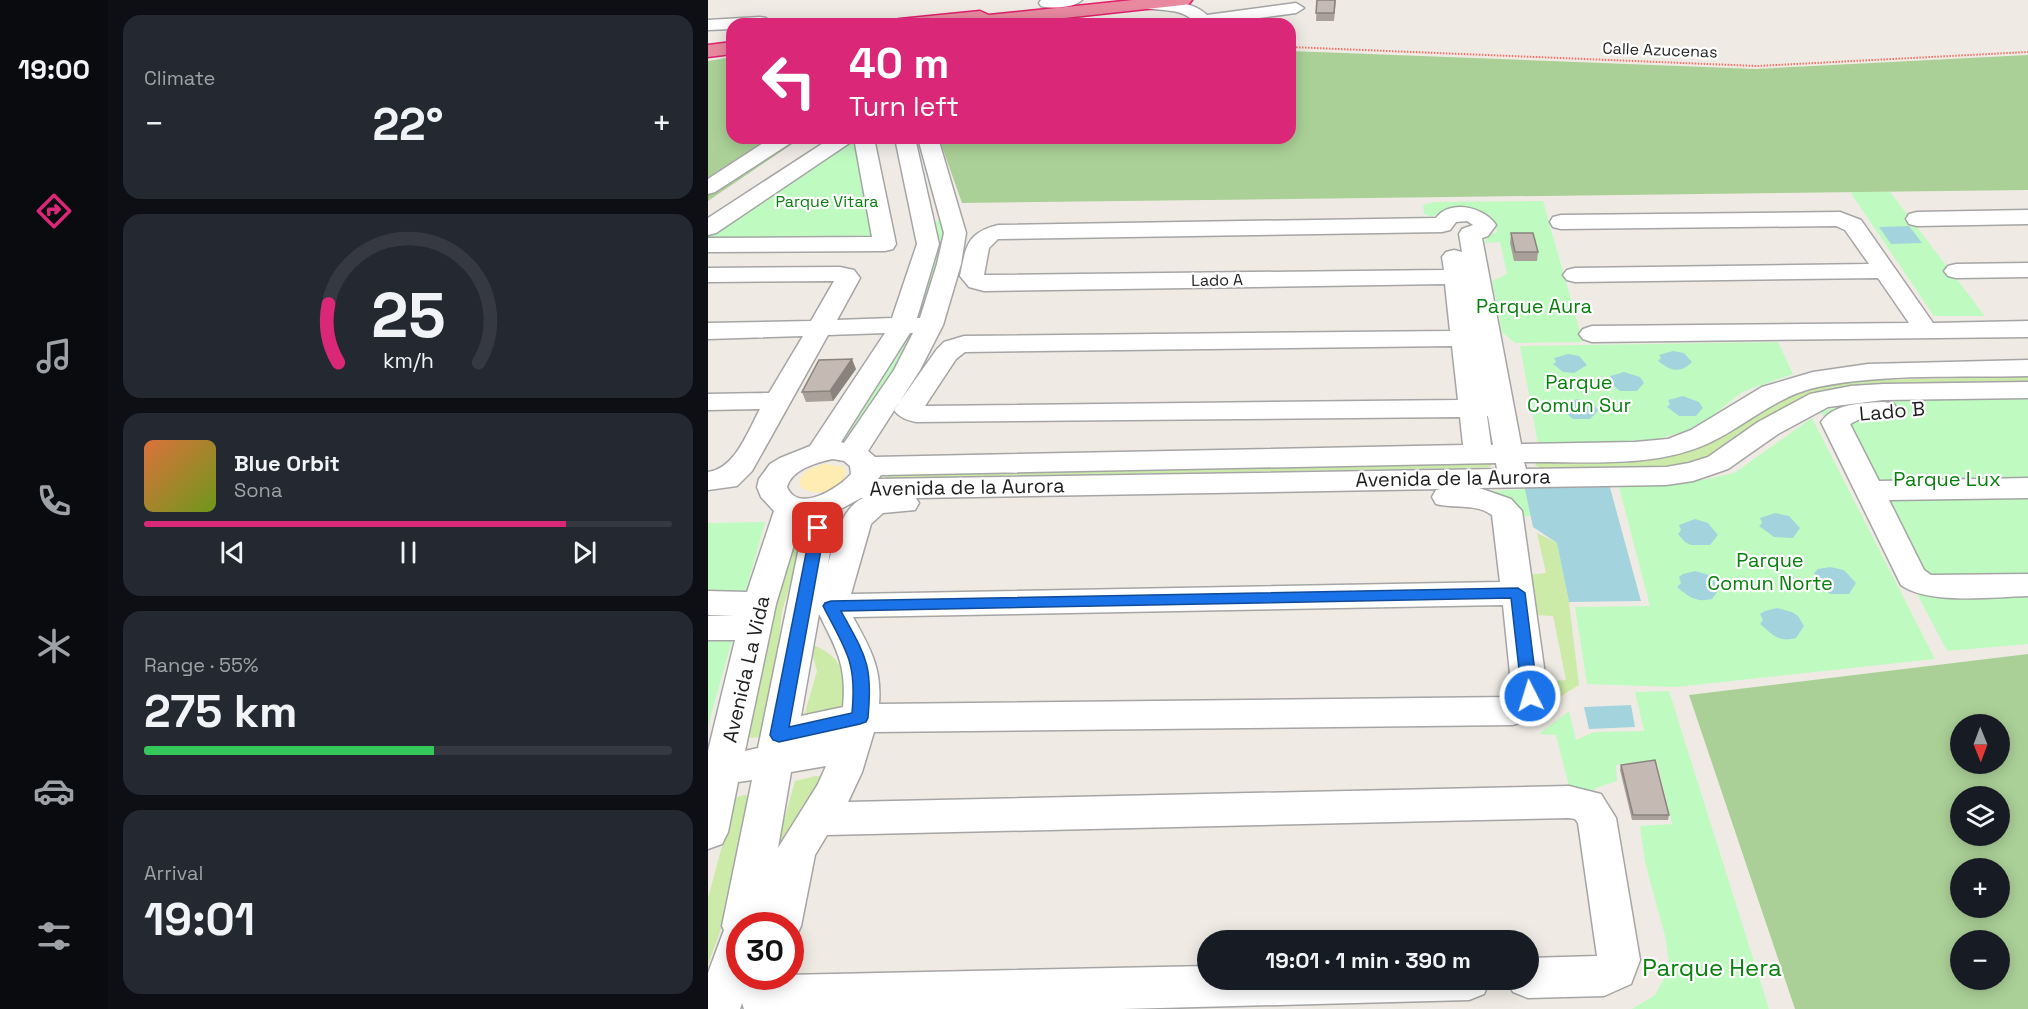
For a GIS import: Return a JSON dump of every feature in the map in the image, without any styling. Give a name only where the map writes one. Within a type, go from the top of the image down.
[{"type":"highway","points":[[944,18],[1046,4],[1122,0]]},
{"type":"highway","points":[[1014,18],[1183,0]]},
{"type":"highway","points":[[708,40],[726,39]]},
{"type":"highway","points":[[708,49],[726,48]]},
{"type":"street","points":[[1144,4],[1187,8],[1200,18]]},
{"type":"street","points":[[1228,18],[1297,4]]},
{"type":"street","points":[[708,25],[726,23]]},
{"type":"street","points":[[708,188],[776,144]]},
{"type":"street","points":[[708,228],[835,144]]},
{"type":"street","points":[[708,245],[885,244],[865,144]]},
{"type":"street","points":[[821,452],[897,335],[928,244],[906,144]]},
{"type":"street","points":[[859,469],[843,451],[821,452],[793,462],[775,479],[773,488],[776,496],[806,506],[842,499],[859,469],[930,325],[955,233],[930,144]]},
{"type":"street","points":[[1478,454],[1471,409],[1475,338],[1470,234],[1480,231],[1485,225],[1478,218],[1465,214],[1448,217],[1442,225],[1451,235],[1456,277],[1475,338],[1500,408],[1511,466]]},
{"type":"street","points":[[924,220],[950,215]]},
{"type":"street","points":[[1917,219],[2028,217]]},
{"type":"street","points":[[1561,222],[1840,219],[1853,225],[1926,330]]},
{"type":"street","name":"Lado A","points":[[1442,225],[998,232],[986,234],[981,238],[972,276],[977,282],[1456,277]]},
{"type":"street","points":[[1956,271],[2028,270]]},
{"type":"street","points":[[1575,275],[1885,271]]},
{"type":"street","points":[[708,275],[846,275],[848,278],[737,472],[728,479],[708,482]]},
{"type":"street","points":[[708,331],[814,337],[897,335],[930,325]]},
{"type":"street","points":[[1592,334],[2028,329]]},
{"type":"street","points":[[1475,338],[964,344],[953,347],[946,354],[908,410],[916,414],[1500,408]]},
{"type":"street","name":"Avenida de la Aurora","points":[[859,469],[1478,454],[1511,466],[1673,447],[1701,436],[1772,393],[1813,380],[1868,372],[2028,368]]},
{"type":"street","name":"Avenida de la Aurora","points":[[859,469],[1511,466],[1666,476],[1693,472],[1718,463],[1768,428],[1820,400],[1851,394],[2028,390]]},
{"type":"street","points":[[708,402],[777,400]]},
{"type":"street","name":"Lado B","points":[[2028,406],[1896,408],[1840,418],[1835,423],[1912,576],[1922,584],[1930,586],[2028,585]]},
{"type":"street","points":[[1869,491],[2028,488]]},
{"type":"street","points":[[723,770],[776,748],[856,732],[1513,711],[1526,702],[1531,690],[1507,512],[1484,498],[877,503],[869,506],[855,525],[831,606],[858,658],[861,670],[863,685],[856,732],[843,772],[819,819],[796,851],[783,912]]},
{"type":"street","points":[[746,912],[776,748],[806,506]]},
{"type":"street","name":"Avenida La Vida","points":[[708,832],[757,615],[806,506]]},
{"type":"street","points":[[831,606],[1518,593]]},
{"type":"street","points":[[708,603],[757,615]]},
{"type":"street","points":[[708,628],[757,615]]},
{"type":"street","points":[[819,819],[1569,801],[1587,805],[1597,818],[1620,960],[1616,970],[1604,976],[1539,978]]},
{"type":"street","points":[[718,1009],[726,984]]},
{"type":"street","points":[[763,990],[761,997],[1197,987]]},
{"type":"path","name":"Calle Azucenas","points":[[1296,48],[1757,66],[2028,52]]},
{"type":"green space","points":[[1296,51],[1756,69],[2028,55],[2028,190],[962,203],[941,144],[1296,144]]},
{"type":"green space","points":[[726,58],[726,144],[792,144],[708,201],[708,61]]},
{"type":"green space","name":"Parque Vitara","points":[[843,144],[856,144],[875,240],[708,241],[708,235]]},
{"type":"green space","points":[[1850,192],[1890,192],[1985,316],[1934,316]]},
{"type":"green space","name":"Parque Aura","points":[[1543,201],[1583,342],[1515,343],[1502,332],[1492,281],[1507,274],[1500,242],[1485,243],[1488,236],[1497,232],[1495,223],[1489,214],[1467,211],[1445,211],[1432,217],[1424,214],[1423,205],[1434,202]]},
{"type":"green space","points":[[938,220],[942,220],[947,235],[924,312],[919,315],[914,312],[936,254],[938,231],[935,224]]},
{"type":"green space","points":[[905,332],[919,333],[849,439],[840,440]]},
{"type":"green space","name":"Parque Comun Sur","points":[[1778,342],[1793,374],[1742,392],[1697,428],[1653,440],[1538,444],[1520,346]]},
{"type":"green space","points":[[2028,377],[2028,384],[1861,386],[1705,458],[1666,468],[1544,470],[1535,465],[1537,461],[1644,459],[1695,450],[1714,441],[1787,395],[1852,380]]},
{"type":"green space","name":"Parque Lux","points":[[2028,397],[2028,644],[1947,651],[1821,411],[1867,400]]},
{"type":"green space","name":"Parque Comun Norte","points":[[1812,418],[1935,659],[1676,687],[1587,684],[1575,607],[1650,606],[1619,487],[1688,483],[1734,473]]},
{"type":"green space","points":[[1493,462],[1490,467],[1461,468],[886,478],[883,474]]},
{"type":"green space","points":[[1525,489],[1531,516],[1518,517],[1502,496],[1492,491]]},
{"type":"green space","points":[[802,516],[811,517],[782,611],[777,661],[764,731],[759,737],[752,738],[748,735],[761,628]]},
{"type":"green space","points":[[765,522],[708,726],[708,523]]},
{"type":"green space","points":[[1537,533],[1557,543],[1569,602],[1579,685],[1545,706],[1550,690],[1541,682],[1566,680],[1553,616],[1534,615],[1528,575],[1546,573]]},
{"type":"green space","points":[[813,645],[833,657],[843,673],[846,716],[804,716],[817,671],[811,650]]},
{"type":"green space","points":[[2028,654],[2028,1009],[1795,1009],[1689,695]]},
{"type":"green space","name":"Parque Hera","points":[[1669,691],[1769,1009],[1632,1009],[1655,995],[1670,968],[1665,936],[1645,862],[1640,826],[1672,824],[1658,765],[1648,761],[1616,765],[1617,781],[1596,788],[1586,799],[1570,790],[1556,735],[1539,734],[1569,711],[1576,740],[1594,732],[1644,731],[1635,692]]},
{"type":"green space","points":[[816,776],[829,778],[780,847],[778,842],[795,781]]},
{"type":"green space","points":[[743,795],[752,796],[725,917],[708,965],[708,898],[735,798]]},
{"type":"sand","points":[[825,464],[844,467],[846,471],[840,484],[828,491],[820,492],[806,490],[800,486],[801,477],[804,474]]},
{"type":"water","points":[[1909,226],[1922,243],[1891,244],[1879,227]]},
{"type":"water","points":[[1673,351],[1684,353],[1692,362],[1688,366],[1675,370],[1658,361],[1661,358],[1659,355]]},
{"type":"water","points":[[1568,354],[1579,356],[1587,365],[1574,373],[1563,372],[1553,364],[1556,362],[1554,358]]},
{"type":"water","points":[[1624,372],[1640,377],[1644,383],[1637,391],[1620,391],[1609,382],[1612,380],[1610,376]]},
{"type":"water","points":[[1683,396],[1699,402],[1703,408],[1696,416],[1679,416],[1667,407],[1670,404],[1668,400]]},
{"type":"water","points":[[1578,399],[1594,404],[1598,411],[1590,419],[1573,419],[1562,410],[1565,407],[1564,403]]},
{"type":"water","points":[[1609,484],[1641,601],[1569,602],[1557,543],[1533,527],[1524,485]]},
{"type":"water","points":[[1775,513],[1789,516],[1800,528],[1793,538],[1774,537],[1759,526],[1762,523],[1760,518]]},
{"type":"water","points":[[1695,519],[1708,523],[1718,535],[1710,545],[1691,545],[1678,534],[1681,530],[1679,525]]},
{"type":"water","points":[[1830,567],[1844,570],[1856,583],[1849,594],[1830,594],[1814,582],[1817,578],[1814,573],[1818,569]]},
{"type":"water","points":[[1695,571],[1709,575],[1720,588],[1712,599],[1696,599],[1677,587],[1681,583],[1679,577]]},
{"type":"water","points":[[1777,608],[1798,616],[1804,626],[1796,638],[1780,638],[1760,624],[1763,620],[1760,614]]},
{"type":"water","points":[[1631,705],[1635,727],[1589,729],[1584,707]]},
{"type":"building","points":[[1317,0],[1335,0],[1334,13],[1316,13]]},
{"type":"building","points":[[1511,233],[1533,233],[1538,252],[1515,252]]},
{"type":"building","points":[[852,359],[830,391],[802,392],[819,360]]},
{"type":"building","points":[[1655,760],[1669,815],[1633,815],[1621,765]]},
{"type":"route","points":[[818,528],[779,735],[860,718],[863,685],[858,658],[831,606],[1518,593],[1530,696]]}]
